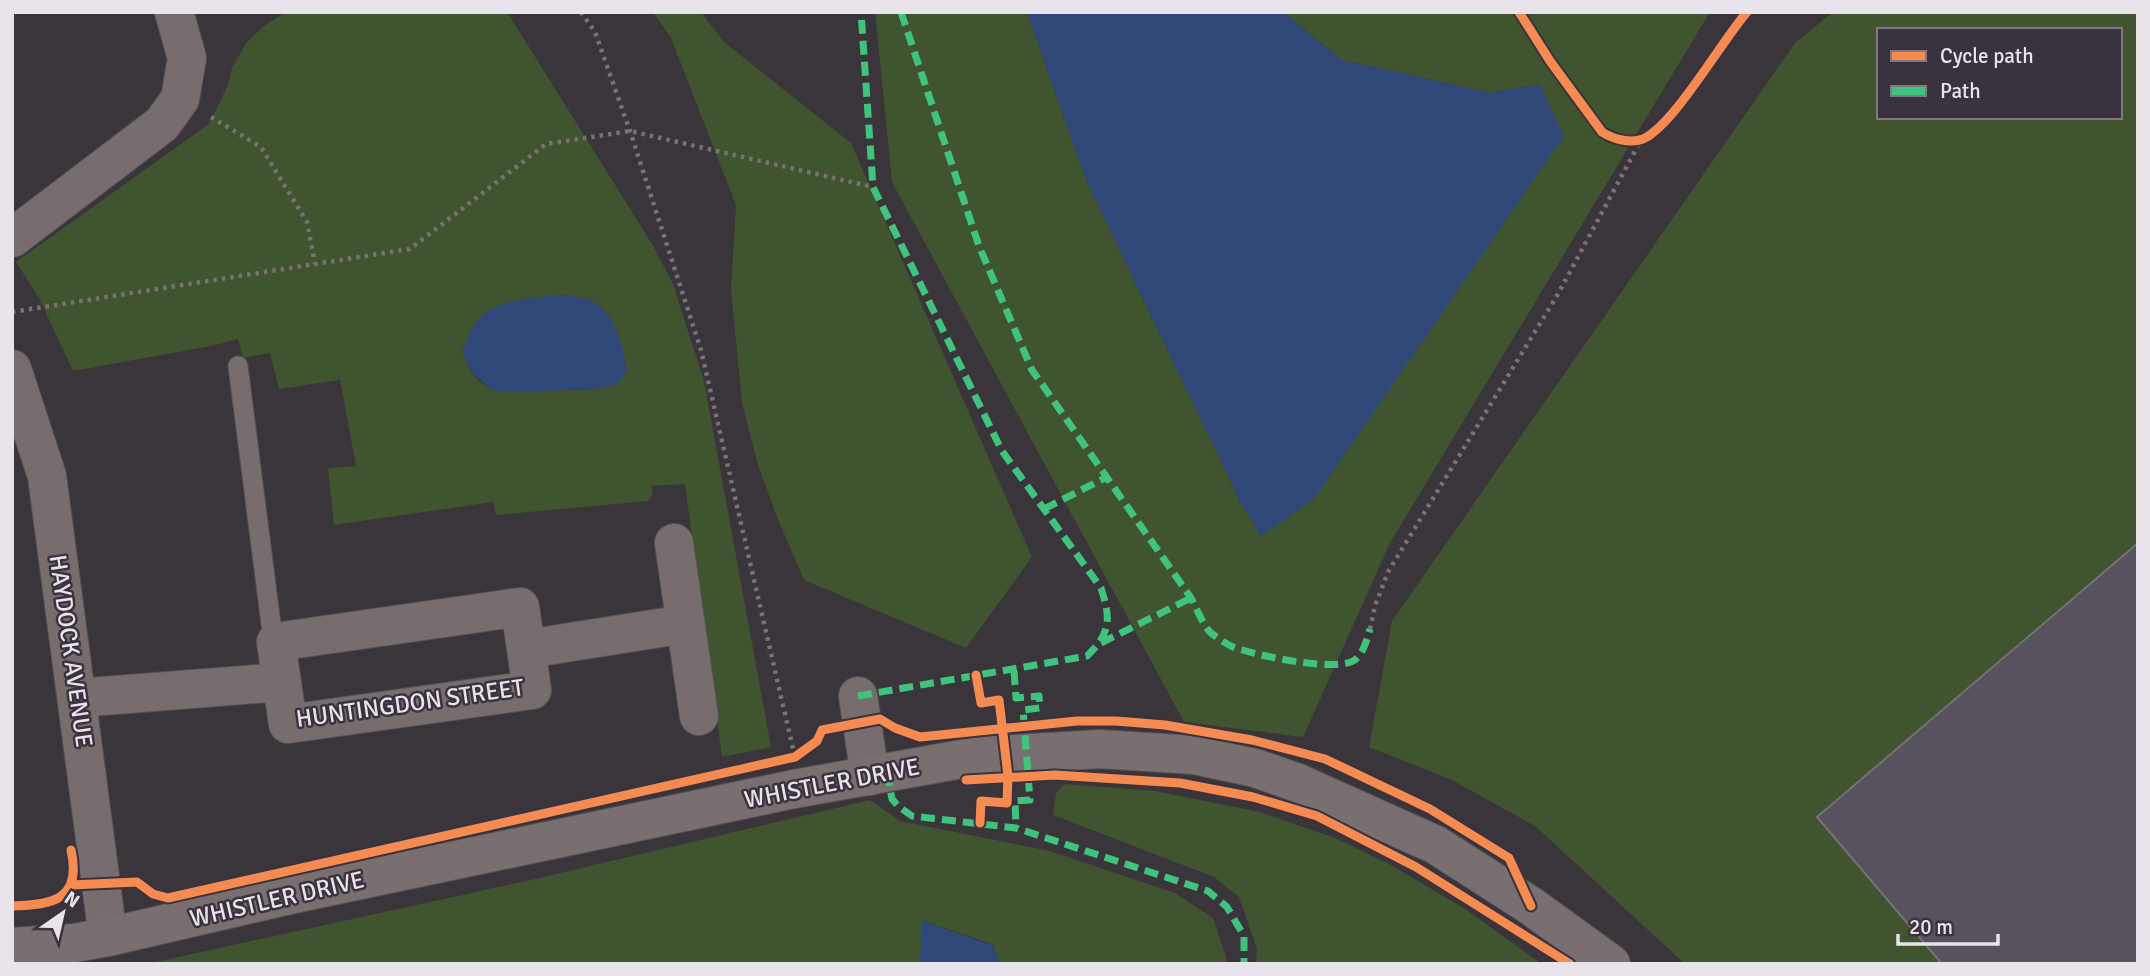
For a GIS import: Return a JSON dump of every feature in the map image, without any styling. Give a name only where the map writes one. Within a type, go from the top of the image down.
[{"type":"main road","name":"WHISTLER DRIVE","points":[[12,947],[74,943],[108,937],[294,894],[794,789],[1005,753],[1100,749],[1194,755],[1255,768],[1298,783],[1436,845],[1531,906],[1611,964]]},
{"type":"street","points":[[12,239],[162,124],[180,99],[187,58],[174,12]]},
{"type":"street","name":"HAYDOCK AVENUE","points":[[12,369],[47,476],[108,937]]},
{"type":"street","points":[[674,543],[699,716]]},
{"type":"street","name":"HUNTINGDON STREET","points":[[520,607],[527,649],[532,690],[288,724],[276,642],[520,607]]},
{"type":"street","name":"HUNTINGDON STREET","points":[[527,649],[685,624]]},
{"type":"street","name":"HUNTINGDON STREET","points":[[77,698],[282,682]]},
{"type":"street","points":[[858,696],[870,776]]},
{"type":"lane","points":[[238,366],[271,624],[276,642]]},
{"type":"path","points":[[581,12],[595,32],[631,131],[701,350],[795,757]]},
{"type":"path","points":[[180,99],[261,147],[307,222],[315,264]]},
{"type":"path","points":[[12,312],[410,249],[546,144],[631,131],[873,187]]},
{"type":"path","points":[[1370,629],[1375,606],[1388,572],[1558,294],[1641,140]]},
{"type":"path","points":[[782,760],[807,750]]},
{"type":"green space","points":[[286,12],[507,12],[652,244],[673,284],[704,381],[771,747],[722,757],[685,484],[651,486],[653,494],[648,501],[496,515],[493,502],[334,525],[328,468],[356,466],[340,380],[279,389],[270,353],[243,358],[238,339],[73,371],[39,298],[16,262],[209,124],[228,85],[232,68],[246,43],[264,26]],"holes":[[[565,295],[591,302],[601,310],[617,332],[594,389],[504,389],[483,384],[473,374],[466,362],[504,305]]]},
{"type":"green space","points":[[653,12],[701,12],[724,42],[851,143],[1032,557],[966,648],[804,580],[758,465],[742,403],[731,289],[736,205],[671,38]]},
{"type":"green space","points":[[875,12],[1027,12],[1086,180],[1241,503],[1261,536],[1540,84],[1491,93],[1342,60],[1283,12],[1710,12],[1390,543],[1303,737],[1184,722],[892,182]]},
{"type":"green space","points":[[1833,12],[2138,12],[2138,964],[1685,964],[1535,826],[1452,780],[1369,747],[1392,621],[1795,43]]},
{"type":"green space","points":[[1064,784],[1155,791],[1260,812],[1335,838],[1391,865],[1465,909],[1542,964],[1256,964],[1257,949],[1239,897],[1214,877],[1053,815],[1056,793]]},
{"type":"green space","points":[[870,800],[900,821],[1050,851],[1175,893],[1213,918],[1226,964],[1001,964],[992,944],[923,921],[920,964],[146,964],[535,879]]},
{"type":"water","points":[[1027,12],[1283,12],[1342,60],[1491,93],[1540,84],[1564,136],[1314,499],[1261,536],[1241,503],[1086,180]]},
{"type":"water","points":[[565,295],[592,301],[613,322],[627,370],[617,385],[594,389],[498,392],[475,375],[462,350],[474,325],[485,313],[513,301]]},
{"type":"water","points":[[922,921],[992,945],[1001,964],[920,964]]},
{"type":"building","points":[[2138,543],[2138,964],[1942,964],[1817,817]]},
{"type":"marked path","points":[[858,696],[1087,656],[1101,640],[1107,625],[1101,588],[1002,451],[873,187],[861,12]]},
{"type":"marked path","points":[[901,12],[979,246],[1032,370],[1191,598],[1210,632],[1233,647],[1244,650],[1296,662],[1333,665],[1356,659],[1363,649],[1370,629]]},
{"type":"marked path","points":[[1044,509],[1107,477]]},
{"type":"marked path","points":[[1101,643],[1191,598]]},
{"type":"marked path","points":[[1014,671],[1016,698],[1039,696],[1040,708],[1023,710],[1030,800],[1015,801],[1016,828]]},
{"type":"marked path","points":[[887,772],[892,799],[912,816],[1016,828],[1208,891],[1227,907],[1244,936],[1244,964]]},
{"type":"cycle path","points":[[1519,12],[1550,61],[1602,132],[1627,141],[1643,139],[1669,117],[1747,12]]},
{"type":"cycle path","points":[[976,675],[981,703],[999,700],[1008,776],[1007,803],[981,801],[980,823]]},
{"type":"cycle path","points":[[71,885],[137,882],[153,894],[168,898],[795,757],[817,741],[822,730],[880,719],[920,737],[1077,721],[1116,721],[1165,725],[1252,740],[1325,759],[1430,809],[1509,858],[1531,906]]},
{"type":"cycle path","points":[[966,780],[1055,775],[1180,783],[1253,797],[1317,816],[1416,867],[1570,964]]},
{"type":"cycle path","points":[[12,906],[40,904],[61,896],[72,879],[71,850]]}]
